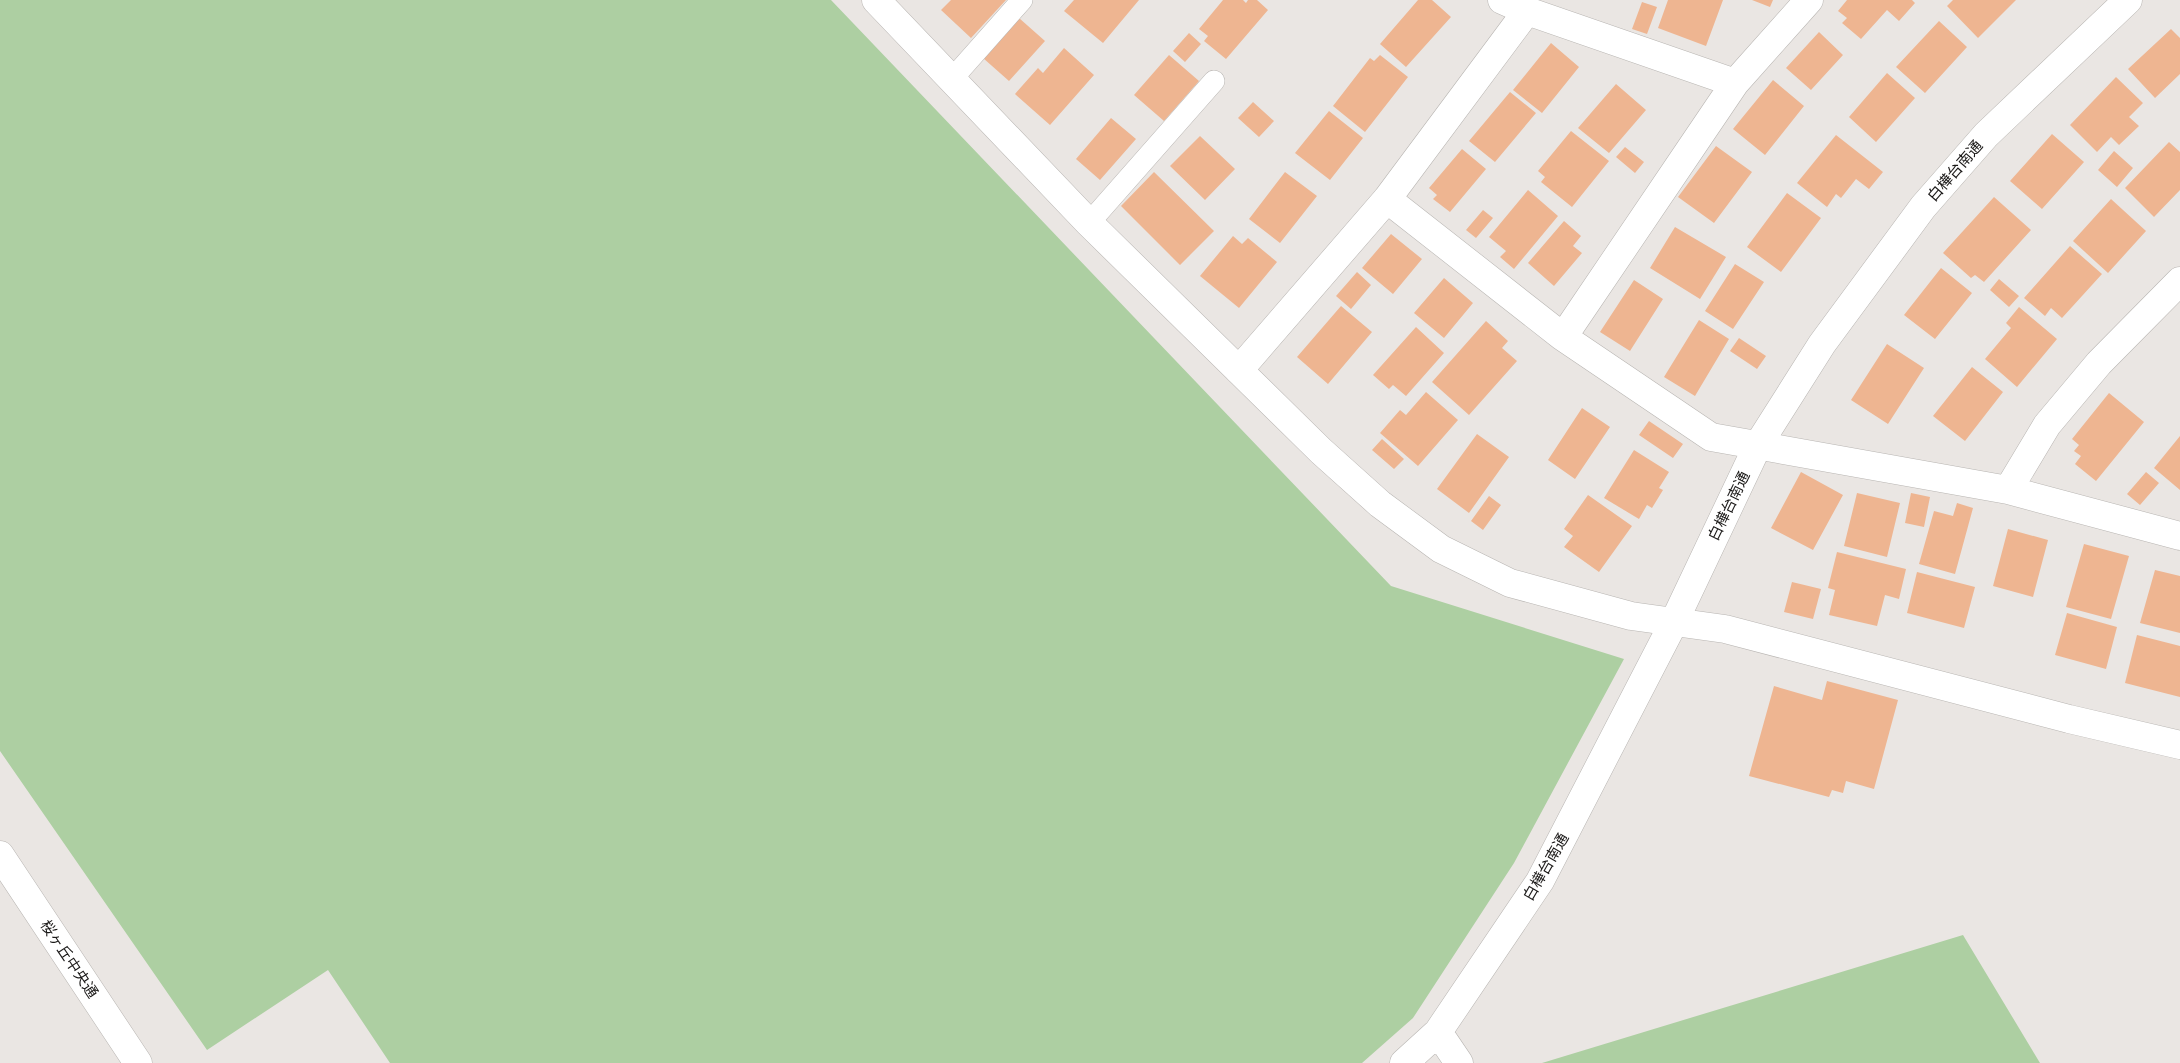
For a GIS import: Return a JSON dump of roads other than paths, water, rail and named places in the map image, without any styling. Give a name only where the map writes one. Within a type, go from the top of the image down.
[{"type":"street","points":[[876,0],[1089,223],[1328,458],[1380,504],[1441,549],[1510,583],[1631,616],[1725,628],[2069,719],[2180,745]]},
{"type":"street","points":[[1502,0],[1527,11],[1734,83]]},
{"type":"street","points":[[1563,337],[1734,83],[1810,0]]},
{"type":"street","name":"白樺台南通","points":[[1404,1063],[1438,1032],[1540,881],[1674,622],[1758,445],[1822,344],[1923,207],[1986,135],[2128,0]]},
{"type":"street","points":[[1239,370],[1387,199],[1527,11]]},
{"type":"street","points":[[1387,199],[1563,337],[1711,437],[2008,490],[2180,536]]},
{"type":"street","points":[[2008,490],[2048,425],[2059,411],[2099,363],[2180,281]]},
{"type":"street","name":"桜ヶ丘中央通","points":[[0,854],[138,1063]]},
{"type":"street","points":[[1438,1032],[1458,1063]]},
{"type":"lane","points":[[952,79],[1022,0]]},
{"type":"lane","points":[[1089,223],[1214,81]]}]
